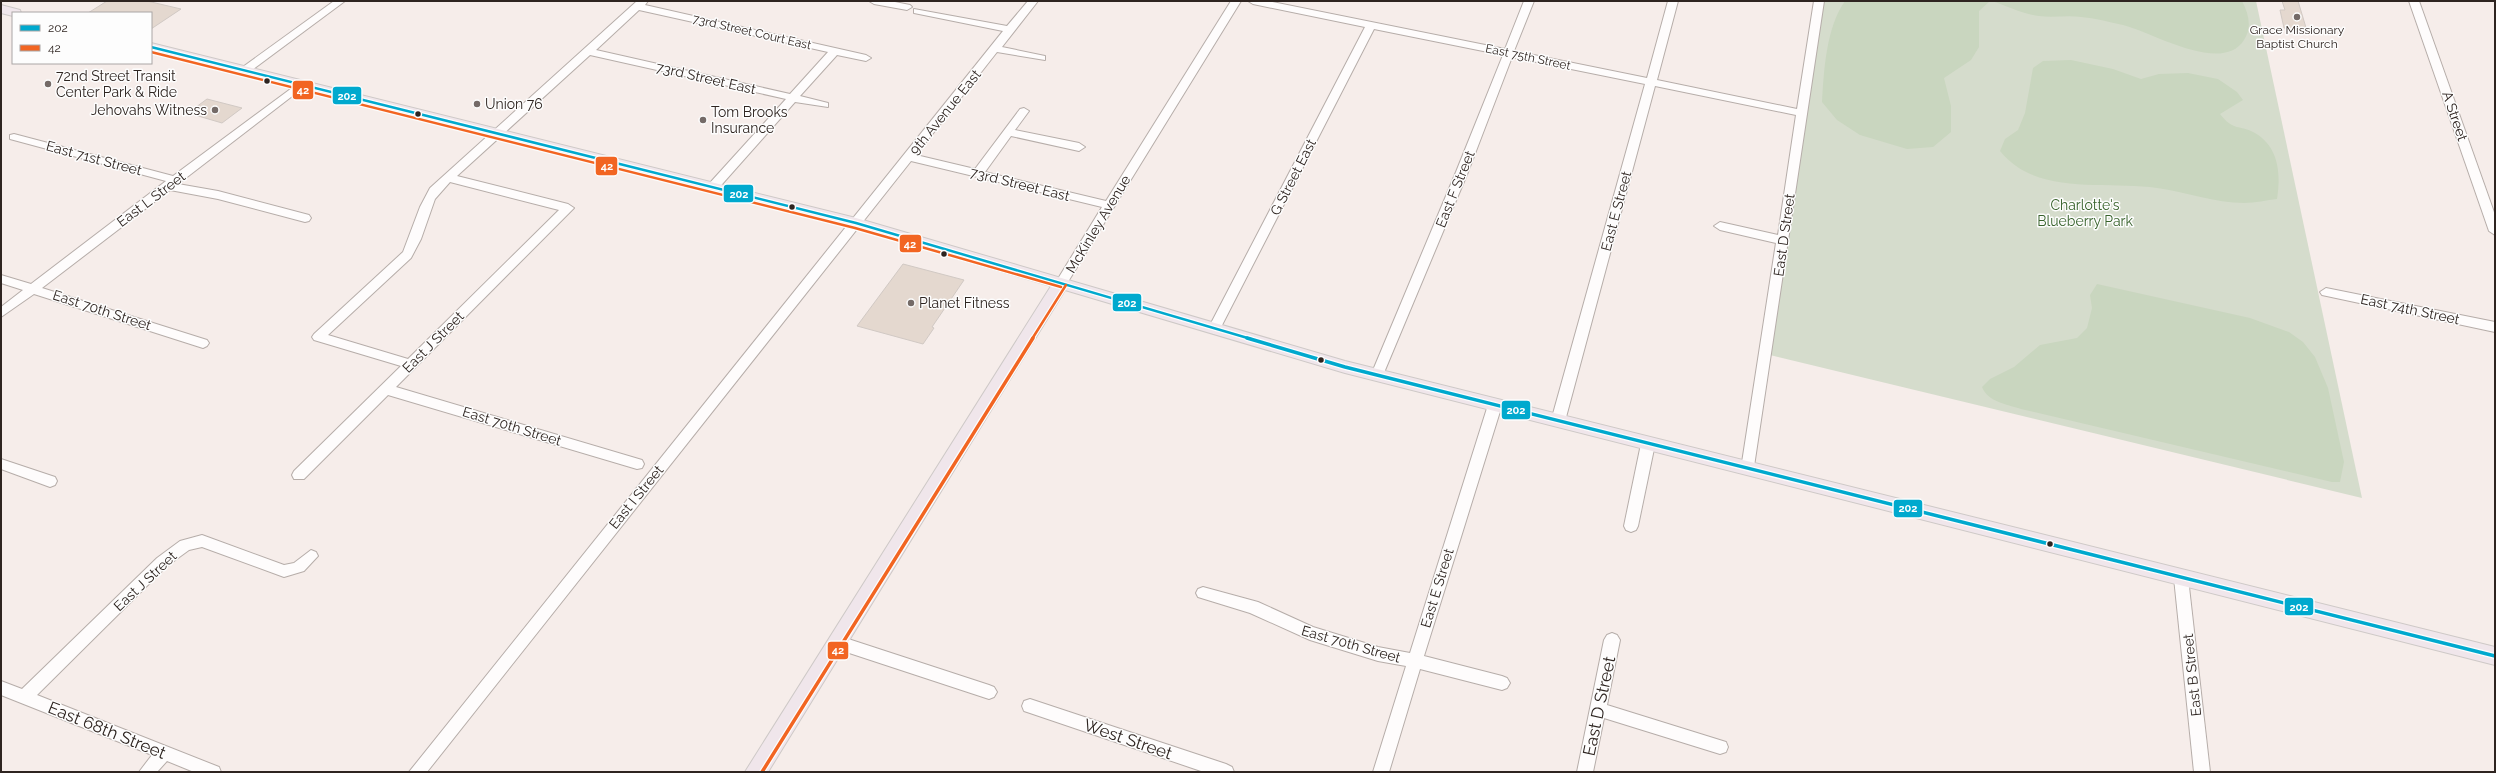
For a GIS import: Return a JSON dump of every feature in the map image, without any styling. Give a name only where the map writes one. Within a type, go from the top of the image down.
[{"type":"main road","points":[[1,9],[12,12]]},
{"type":"main road","points":[[152,47],[856,223],[1062,282],[1214,329],[1377,375],[2495,656]]},
{"type":"main road","name":"McKinley Avenue","points":[[756,772],[1062,282]]},
{"type":"street","points":[[244,71],[340,1]]},
{"type":"street","points":[[874,1],[907,8]]},
{"type":"street","name":"9th Avenue East","points":[[856,223],[1033,1]]},
{"type":"street","name":"McKinley Avenue","points":[[1062,282],[1108,205],[1236,1]]},
{"type":"street","name":"East 75th Street","points":[[1253,1],[1802,113]]},
{"type":"street","name":"East F Street","points":[[1377,375],[1462,172],[1529,1]]},
{"type":"street","name":"East E Street","points":[[1558,421],[1673,1]]},
{"type":"street","name":"East D Street","points":[[1748,469],[1819,1]]},
{"type":"street","name":"A Street","points":[[2414,1],[2495,232]]},
{"type":"street","points":[[410,364],[318,337],[407,255],[416,240],[428,200],[448,178],[640,4]]},
{"type":"street","name":"73rd Street Court East","points":[[640,4],[866,58]]},
{"type":"street","points":[[918,11],[1011,30]]},
{"type":"street","name":"G Street East","points":[[1214,329],[1371,25]]},
{"type":"street","points":[[996,49],[1041,58]]},
{"type":"street","name":"73rd Street East","points":[[588,51],[824,105]]},
{"type":"street","points":[[712,188],[835,51]]},
{"type":"street","name":"East L Street","points":[[1,313],[300,85]]},
{"type":"street","points":[[978,173],[1024,111]]},
{"type":"street","points":[[1008,132],[1080,147]]},
{"type":"street","name":"East 71st Street","points":[[14,137],[172,183],[305,218]]},
{"type":"street","name":"73rd Street East","points":[[909,158],[978,173],[1108,205]]},
{"type":"street","name":"East J Street","points":[[299,475],[568,208],[448,178]]},
{"type":"street","name":"East I Street","points":[[417,772],[856,223]]},
{"type":"street","points":[[1720,226],[1783,240]]},
{"type":"street","name":"East 70th Street","points":[[1,279],[203,342]]},
{"type":"street","name":"East 74th Street","points":[[2326,292],[2495,327]]},
{"type":"street","name":"East 70th Street","points":[[386,388],[637,464]]},
{"type":"street","name":"East E Street","points":[[1381,772],[1495,405]]},
{"type":"street","points":[[1632,526],[1648,444]]},
{"type":"street","points":[[1,464],[50,481]]},
{"type":"street","name":"East J Street","points":[[25,697],[162,562],[185,545],[202,541],[284,571],[291,571],[301,566],[311,556]]},
{"type":"street","name":"East B Street","points":[[2181,578],[2202,772]]},
{"type":"street","name":"East 70th Street","points":[[1203,593],[1253,608],[1310,633],[1414,662],[1432,664],[1502,683]]},
{"type":"street","name":"East D Street","points":[[1585,772],[1612,640]]},
{"type":"street","points":[[836,642],[989,692]]},
{"type":"street","name":"East 68th Street","points":[[1,688],[213,772]]},
{"type":"street","name":"West Street","points":[[1030,706],[1226,772]]},
{"type":"street","points":[[1597,709],[1720,747]]},
{"type":"street","points":[[146,772],[165,752]]},
{"type":"green space","name":"Charlotte's Blueberry Park","points":[[1819,1],[2256,1],[2362,498],[1766,354]]},
{"type":"green space","points":[[1845,1],[1990,1],[1979,11],[1979,47],[1971,60],[1944,78],[1951,106],[1951,132],[1933,147],[1907,149],[1860,135],[1837,120],[1822,102],[1825,63],[1830,36]]},
{"type":"green space","points":[[1992,1],[2242,1],[2248,16],[2249,26],[2244,40],[2234,50],[2220,53],[2204,52],[2168,42],[2123,25],[2097,19],[2070,16],[2044,17],[2033,15]]},
{"type":"green space","points":[[2071,60],[2113,69],[2141,79],[2159,74],[2188,73],[2218,79],[2237,92],[2243,100],[2220,114],[2233,126],[2255,133],[2263,139],[2274,153],[2279,180],[2277,199],[2248,203],[2233,203],[2157,188],[2073,184],[2052,181],[2033,175],[2015,165],[2000,151],[2005,139],[2018,130],[2025,113],[2033,68],[2043,61]]},
{"type":"green space","points":[[2097,284],[2250,318],[2289,332],[2303,342],[2315,357],[2328,388],[2344,462],[2340,482],[2332,482],[2021,409],[1998,402],[1985,392],[1982,387],[1990,379],[2014,367],[2040,345],[2077,338],[2087,328],[2092,308],[2090,295]]},
{"type":"building","points":[[107,1],[147,1],[181,9],[152,28],[152,12],[90,12]]},
{"type":"building","name":"Grace Missionary Baptist Church","points":[[2282,1],[2298,1],[2307,31],[2284,28],[2280,10],[2285,10]]},
{"type":"building","name":"Jehovahs Witness","points":[[207,99],[242,108],[222,123],[188,113]]},
{"type":"building","name":"Planet Fitness","points":[[903,264],[964,280],[932,327],[934,328],[923,344],[857,326]]},
{"type":"transit line","name":"202","points":[[152,47],[856,223],[1345,367],[2495,656]]},
{"type":"transit line","name":"42","points":[[152,52],[855,228],[1061,287]]},
{"type":"transit line","name":"42","points":[[762,772],[1066,285]]},
{"type":"place","name":"Grace Missionary Baptist Church","points":[[2297,17]]},
{"type":"place","name":"72nd Street Transit Center Park & Ride","points":[[48,84]]},
{"type":"place","name":"Union 76","points":[[477,104]]},
{"type":"place","name":"Jehovahs Witness","points":[[215,110]]},
{"type":"place","name":"Tom Brooks Insurance","points":[[703,120]]},
{"type":"place","name":"Planet Fitness","points":[[911,303]]}]
